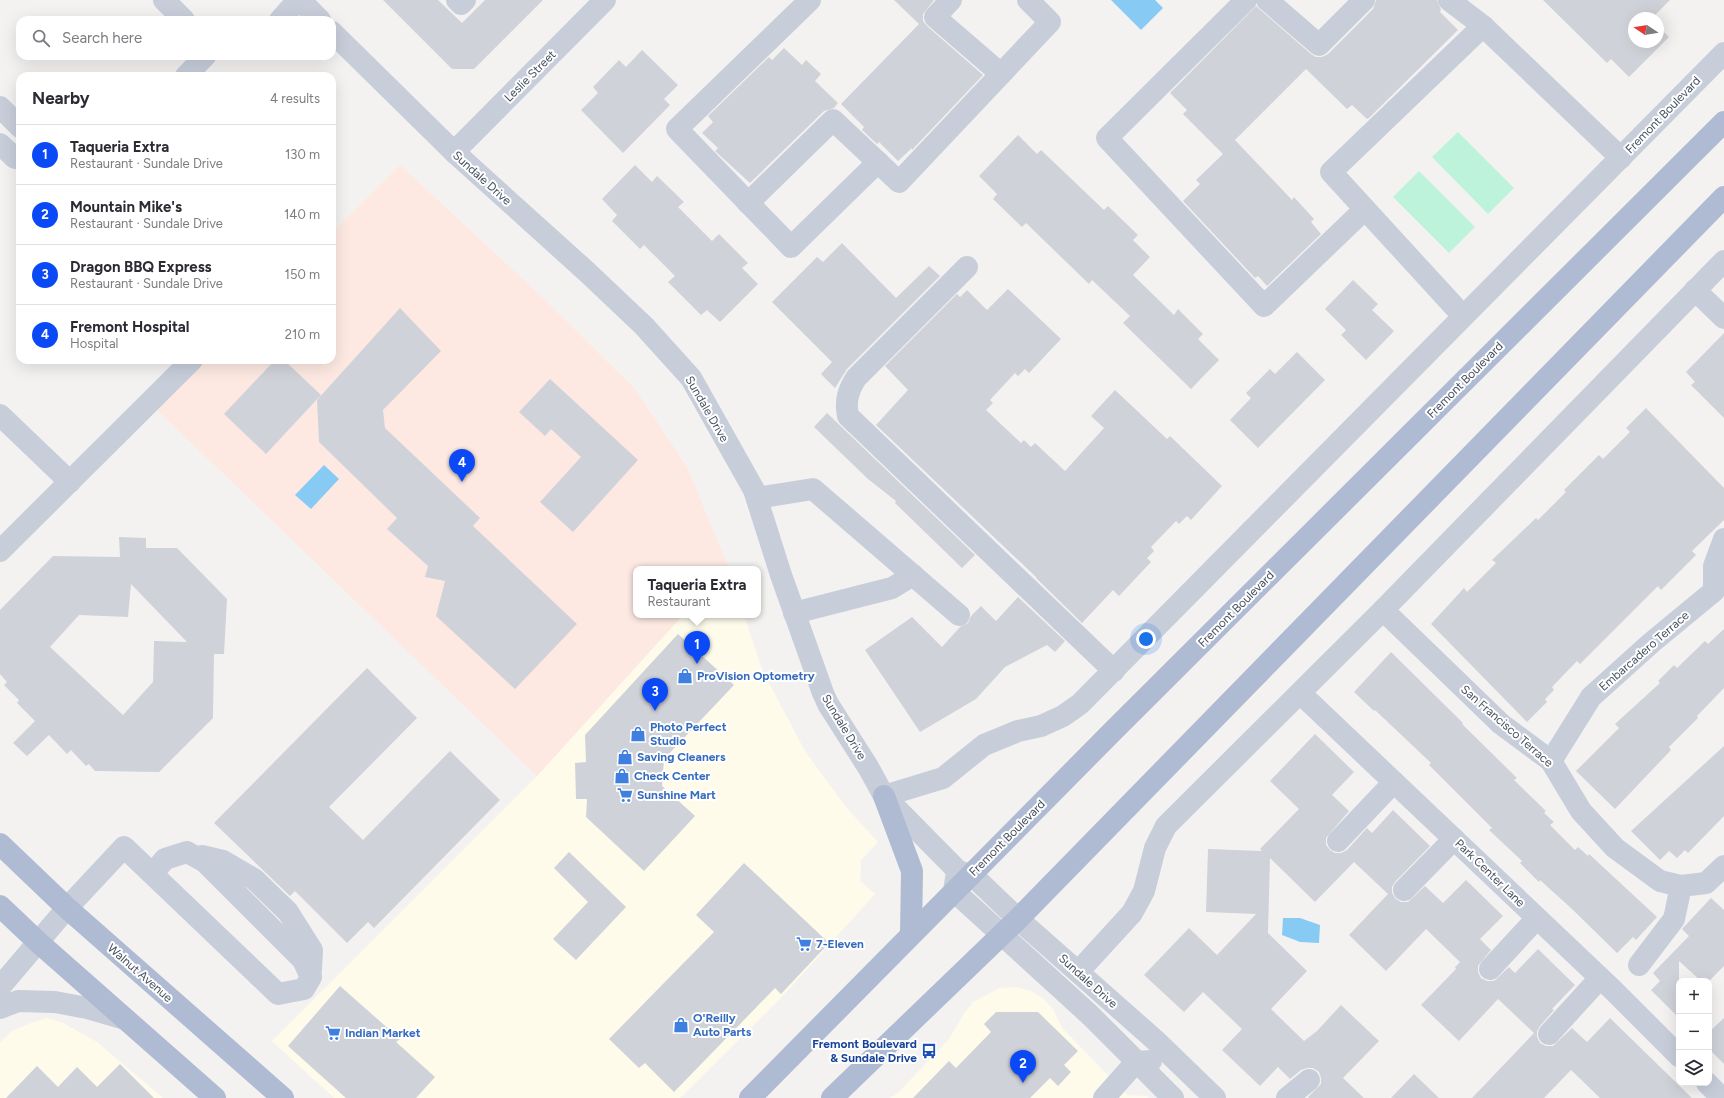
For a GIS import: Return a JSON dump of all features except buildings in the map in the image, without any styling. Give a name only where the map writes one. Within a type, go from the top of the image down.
[{"type":"main road","name":"Fremont Boulevard","points":[[750,1098],[911,934],[961,879],[1106,739],[1724,122]]},
{"type":"main road","points":[[832,1098],[1018,919],[1724,196]]},
{"type":"main road","points":[[884,796],[912,871],[911,934]]},
{"type":"main road","name":"Walnut Avenue","points":[[0,844],[67,908],[283,1098]]},
{"type":"main road","points":[[0,906],[38,942],[215,1098]]},
{"type":"street","points":[[164,0],[180,16]]},
{"type":"street","points":[[284,16],[299,0],[316,16]]},
{"type":"street","points":[[457,0],[461,4],[465,0]]},
{"type":"street","name":"Leslie Street","points":[[454,152],[605,0]]},
{"type":"street","points":[[810,0],[677,129],[791,247],[878,162]]},
{"type":"street","points":[[951,0],[936,17],[1001,74]]},
{"type":"street","points":[[748,203],[833,120],[899,182],[1050,22],[1028,0]]},
{"type":"street","points":[[1246,0],[1107,138],[1264,306],[1365,209]]},
{"type":"street","points":[[1267,0],[1319,45],[1364,0]]},
{"type":"street","points":[[1449,0],[1483,26],[1621,158]]},
{"type":"street","points":[[1463,316],[1331,172],[1483,26]]},
{"type":"street","name":"Sundale Drive","points":[[336,36],[454,152],[587,272],[644,326],[691,378],[754,490],[794,613],[823,693],[884,796],[961,879],[1000,935],[1091,1016],[1173,1098]]},
{"type":"street","name":"Fremont Boulevard","points":[[884,796],[943,778],[984,745],[1018,731],[1041,726],[1063,716],[1080,704],[1724,53]]},
{"type":"street","points":[[190,72],[201,60]]},
{"type":"street","points":[[0,107],[16,123]]},
{"type":"street","points":[[0,144],[16,158]]},
{"type":"street","points":[[1078,972],[1132,913],[1144,891],[1155,848],[1166,826],[1383,610],[1724,261]]},
{"type":"street","points":[[967,267],[856,378],[849,390],[846,405],[848,416],[1114,670]]},
{"type":"street","points":[[1695,290],[1724,318]]},
{"type":"street","points":[[0,551],[188,364]]},
{"type":"street","points":[[0,415],[70,482]]},
{"type":"street","points":[[756,498],[813,489],[959,615]]},
{"type":"street","name":"Embarcadero Terrace","points":[[1551,761],[1591,697],[1651,643],[1719,594],[1714,566],[1724,539]]},
{"type":"street","points":[[794,613],[892,588],[913,575]]},
{"type":"street","name":"San Francisco Terrace","points":[[1383,610],[1501,724],[1551,761],[1581,811],[1615,848],[1660,881],[1681,886]]},
{"type":"street","name":"Park Center Lane","points":[[1300,693],[1600,978],[1676,1053]]},
{"type":"street","points":[[1338,841],[1394,782]]},
{"type":"street","points":[[1404,890],[1454,839]]},
{"type":"street","points":[[0,987],[67,908],[124,847],[278,994],[304,989],[311,977],[303,960],[205,862],[187,852],[165,859],[153,874]]},
{"type":"street","points":[[1639,965],[1674,919],[1681,886],[1706,883],[1724,866]]},
{"type":"street","name":"Sundale Drive","points":[[961,879],[1018,919],[1155,1040],[1207,1091]]},
{"type":"street","points":[[1490,969],[1537,918]]},
{"type":"street","points":[[1548,1034],[1600,978]]},
{"type":"street","points":[[0,1008],[18,1001],[56,1002],[87,1008],[125,1019]]},
{"type":"street","points":[[1104,1098],[1136,1062],[1148,1059],[1207,1091]]},
{"type":"street","points":[[1288,1098],[1309,1080]]},
{"type":"street","points":[[1710,1086],[1722,1098]]},
{"type":"shaded area","points":[[400,165],[540,295],[635,389],[687,467],[728,566],[633,566],[633,618],[680,618],[537,776],[157,410],[202,364],[336,364],[336,229]]},
{"type":"shaded area","points":[[680,618],[745,618],[763,672],[805,751],[845,806],[878,842],[861,860],[860,881],[875,894],[780,999],[680,1098],[334,1098],[272,1041],[537,776]]},
{"type":"shaded area","points":[[1016,987],[1031,991],[1044,999],[1053,1009],[1062,1028],[1127,1095],[1146,1096],[1149,1098],[890,1098],[898,1093],[949,1039],[965,1012],[973,1002],[1000,988]]},
{"type":"shaded area","points":[[47,1018],[63,1023],[97,1042],[163,1098],[0,1098],[0,1043],[12,1031]]},
{"type":"green space","points":[[1458,132],[1514,188],[1488,214],[1432,157]]},
{"type":"green space","points":[[1419,171],[1475,227],[1449,253],[1393,197]]},
{"type":"water","points":[[1111,0],[1155,0],[1163,8],[1141,30]]},
{"type":"water","points":[[324,465],[339,479],[311,509],[295,495]]},
{"type":"water","points":[[1283,918],[1300,918],[1320,925],[1319,943],[1300,942],[1282,935]]},
{"type":"place","name":"Fremont Hospital","points":[[462,482]]},
{"type":"place","name":"Taqueria Extra","points":[[697,664]]},
{"type":"place","name":"ProVision Optometry","points":[[685,676]]},
{"type":"place","name":"Dragon BBQ Express","points":[[655,711]]},
{"type":"place","name":"Photo Perfect Studio","points":[[638,734]]},
{"type":"place","name":"Saving Cleaners","points":[[625,757]]},
{"type":"place","name":"Check Center","points":[[622,776]]},
{"type":"place","name":"Sunshine Mart","points":[[625,795]]},
{"type":"place","name":"7-Eleven","points":[[804,944]]},
{"type":"place","name":"O'Reilly Auto Parts","points":[[681,1025]]},
{"type":"place","name":"Indian Market","points":[[333,1033]]},
{"type":"place","name":"Fremont Boulevard & Sundale Drive","points":[[929,1051]]},
{"type":"place","name":"Mountain Mike's","points":[[1023,1083]]}]
